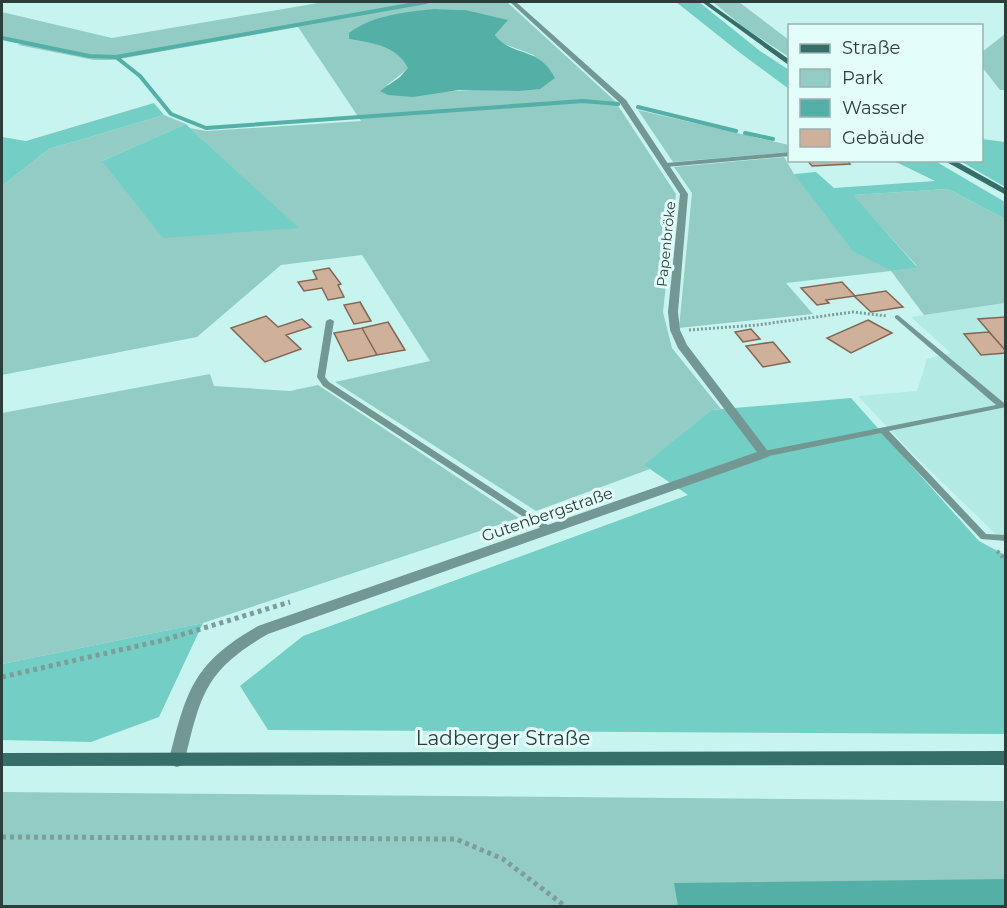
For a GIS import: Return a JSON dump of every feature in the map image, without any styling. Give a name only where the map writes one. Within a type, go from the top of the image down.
[{"type":"main road","points":[[705,2],[788,63]]},
{"type":"main road","points":[[951,162],[1005,193]]},
{"type":"main road","name":"Ladberger Straße","points":[[2,760],[1005,758]]},
{"type":"street","name":"Papenbröke","points":[[513,2],[623,102],[684,194],[673,312],[675,330],[682,346],[764,454]]},
{"type":"street","name":"Gutenbergstraße","points":[[177,760],[191,702],[213,665],[240,642],[263,630],[551,531],[764,454]]},
{"type":"lane","points":[[666,165],[788,154]]},
{"type":"lane","points":[[897,317],[1003,405]]},
{"type":"lane","points":[[330,321],[321,377],[326,384],[551,531]]},
{"type":"lane","name":"Gutenbergstraße","points":[[764,454],[1003,405]]},
{"type":"lane","points":[[884,431],[984,537],[1005,538]]},
{"type":"path","points":[[675,330],[757,325],[853,312],[897,317]]},
{"type":"path","points":[[2,677],[164,640],[295,600]]},
{"type":"path","points":[[2,837],[456,839],[503,859],[565,906]]},
{"type":"shaded area","points":[[676,2],[699,2],[760,51],[788,69],[788,88]]},
{"type":"shaded area","points":[[154,103],[164,115],[49,149],[2,186],[2,137],[26,141]]},
{"type":"shaded area","points":[[186,124],[299,228],[163,238],[102,161]]},
{"type":"shaded area","points":[[983,139],[1005,142],[1005,187],[962,162],[983,162]]},
{"type":"shaded area","points":[[896,162],[937,162],[1005,202],[1005,219],[948,189],[853,195],[917,267],[892,271],[853,251],[794,174],[816,172],[834,188],[935,181]]},
{"type":"shaded area","points":[[1005,303],[1005,543],[911,452],[858,396],[917,391],[927,359],[951,353],[911,317]]},
{"type":"shaded area","points":[[851,398],[979,541],[1005,555],[1005,734],[268,730],[240,686],[303,636],[688,495],[644,465],[711,410]]},
{"type":"shaded area","points":[[203,623],[159,717],[91,742],[2,740],[2,664]]},
{"type":"green space","points":[[324,2],[507,2],[615,101],[676,194],[663,312],[672,348],[721,409],[711,410],[645,465],[650,469],[536,511],[335,382],[430,361],[362,255],[281,265],[197,337],[2,375],[2,186],[49,149],[164,115],[186,124],[102,161],[298,228],[190,128],[206,131],[361,121],[298,27],[114,60],[94,60],[18,45],[25,41],[2,39],[2,12],[112,38]],"holes":[[[434,9],[466,10],[507,20],[495,35],[501,43],[534,55],[518,91],[489,89],[438,92],[387,85],[409,68],[404,61],[391,50],[349,39],[383,17]]]},
{"type":"green space","points":[[713,2],[739,2],[788,39],[788,56],[742,26]]},
{"type":"green space","points":[[1005,34],[1006,90],[1000,90],[983,68],[983,51]]},
{"type":"green space","points":[[638,110],[788,145],[788,152],[673,162]]},
{"type":"green space","points":[[784,157],[794,174],[892,271],[917,266],[852,195],[948,189],[1005,219],[1005,303],[924,315],[891,271],[786,283],[813,314],[679,328],[692,193],[674,167]]},
{"type":"green space","points":[[210,374],[214,386],[290,391],[318,385],[519,518],[203,623],[2,664],[2,413]]},
{"type":"green space","points":[[2,792],[1005,801],[1005,906],[2,906]]},
{"type":"water","points":[[434,9],[466,10],[508,20],[495,35],[509,46],[541,61],[555,78],[540,89],[518,91],[459,90],[413,97],[388,95],[380,91],[400,77],[408,68],[391,50],[349,39],[349,33],[379,18]]},
{"type":"water","points":[[1005,879],[1005,906],[678,906],[674,883]]},
{"type":"building","points":[[809,162],[848,162],[850,164],[812,166]]},
{"type":"building","points":[[329,268],[341,284],[338,285],[344,297],[328,300],[322,288],[304,291],[298,282],[317,279],[313,271]]},
{"type":"building","points":[[842,282],[855,296],[826,300],[829,303],[817,305],[801,288]]},
{"type":"building","points":[[886,291],[903,307],[871,312],[854,296]]},
{"type":"building","points":[[360,302],[371,321],[354,324],[344,305]]},
{"type":"building","points":[[266,316],[278,327],[302,319],[311,327],[286,335],[301,349],[265,362],[231,328]]},
{"type":"building","points":[[1006,317],[1006,350],[1005,350],[978,319]]},
{"type":"building","points":[[868,320],[892,333],[851,353],[827,338]]},
{"type":"building","points":[[388,322],[405,350],[377,355],[362,328]]},
{"type":"building","points":[[362,328],[377,355],[348,361],[334,333]]},
{"type":"building","points":[[751,329],[760,339],[743,342],[735,332]]},
{"type":"building","points":[[989,332],[1006,353],[981,355],[964,334]]},
{"type":"building","points":[[773,342],[790,362],[763,367],[746,346]]},
{"type":"waterway","points":[[116,57],[426,2]]},
{"type":"waterway","points":[[2,38],[89,56],[116,57]]},
{"type":"waterway","points":[[116,57],[140,76],[171,114],[206,128],[583,101],[618,104]]},
{"type":"waterway","points":[[638,107],[736,131]]},
{"type":"waterway","points":[[745,133],[773,139]]}]
